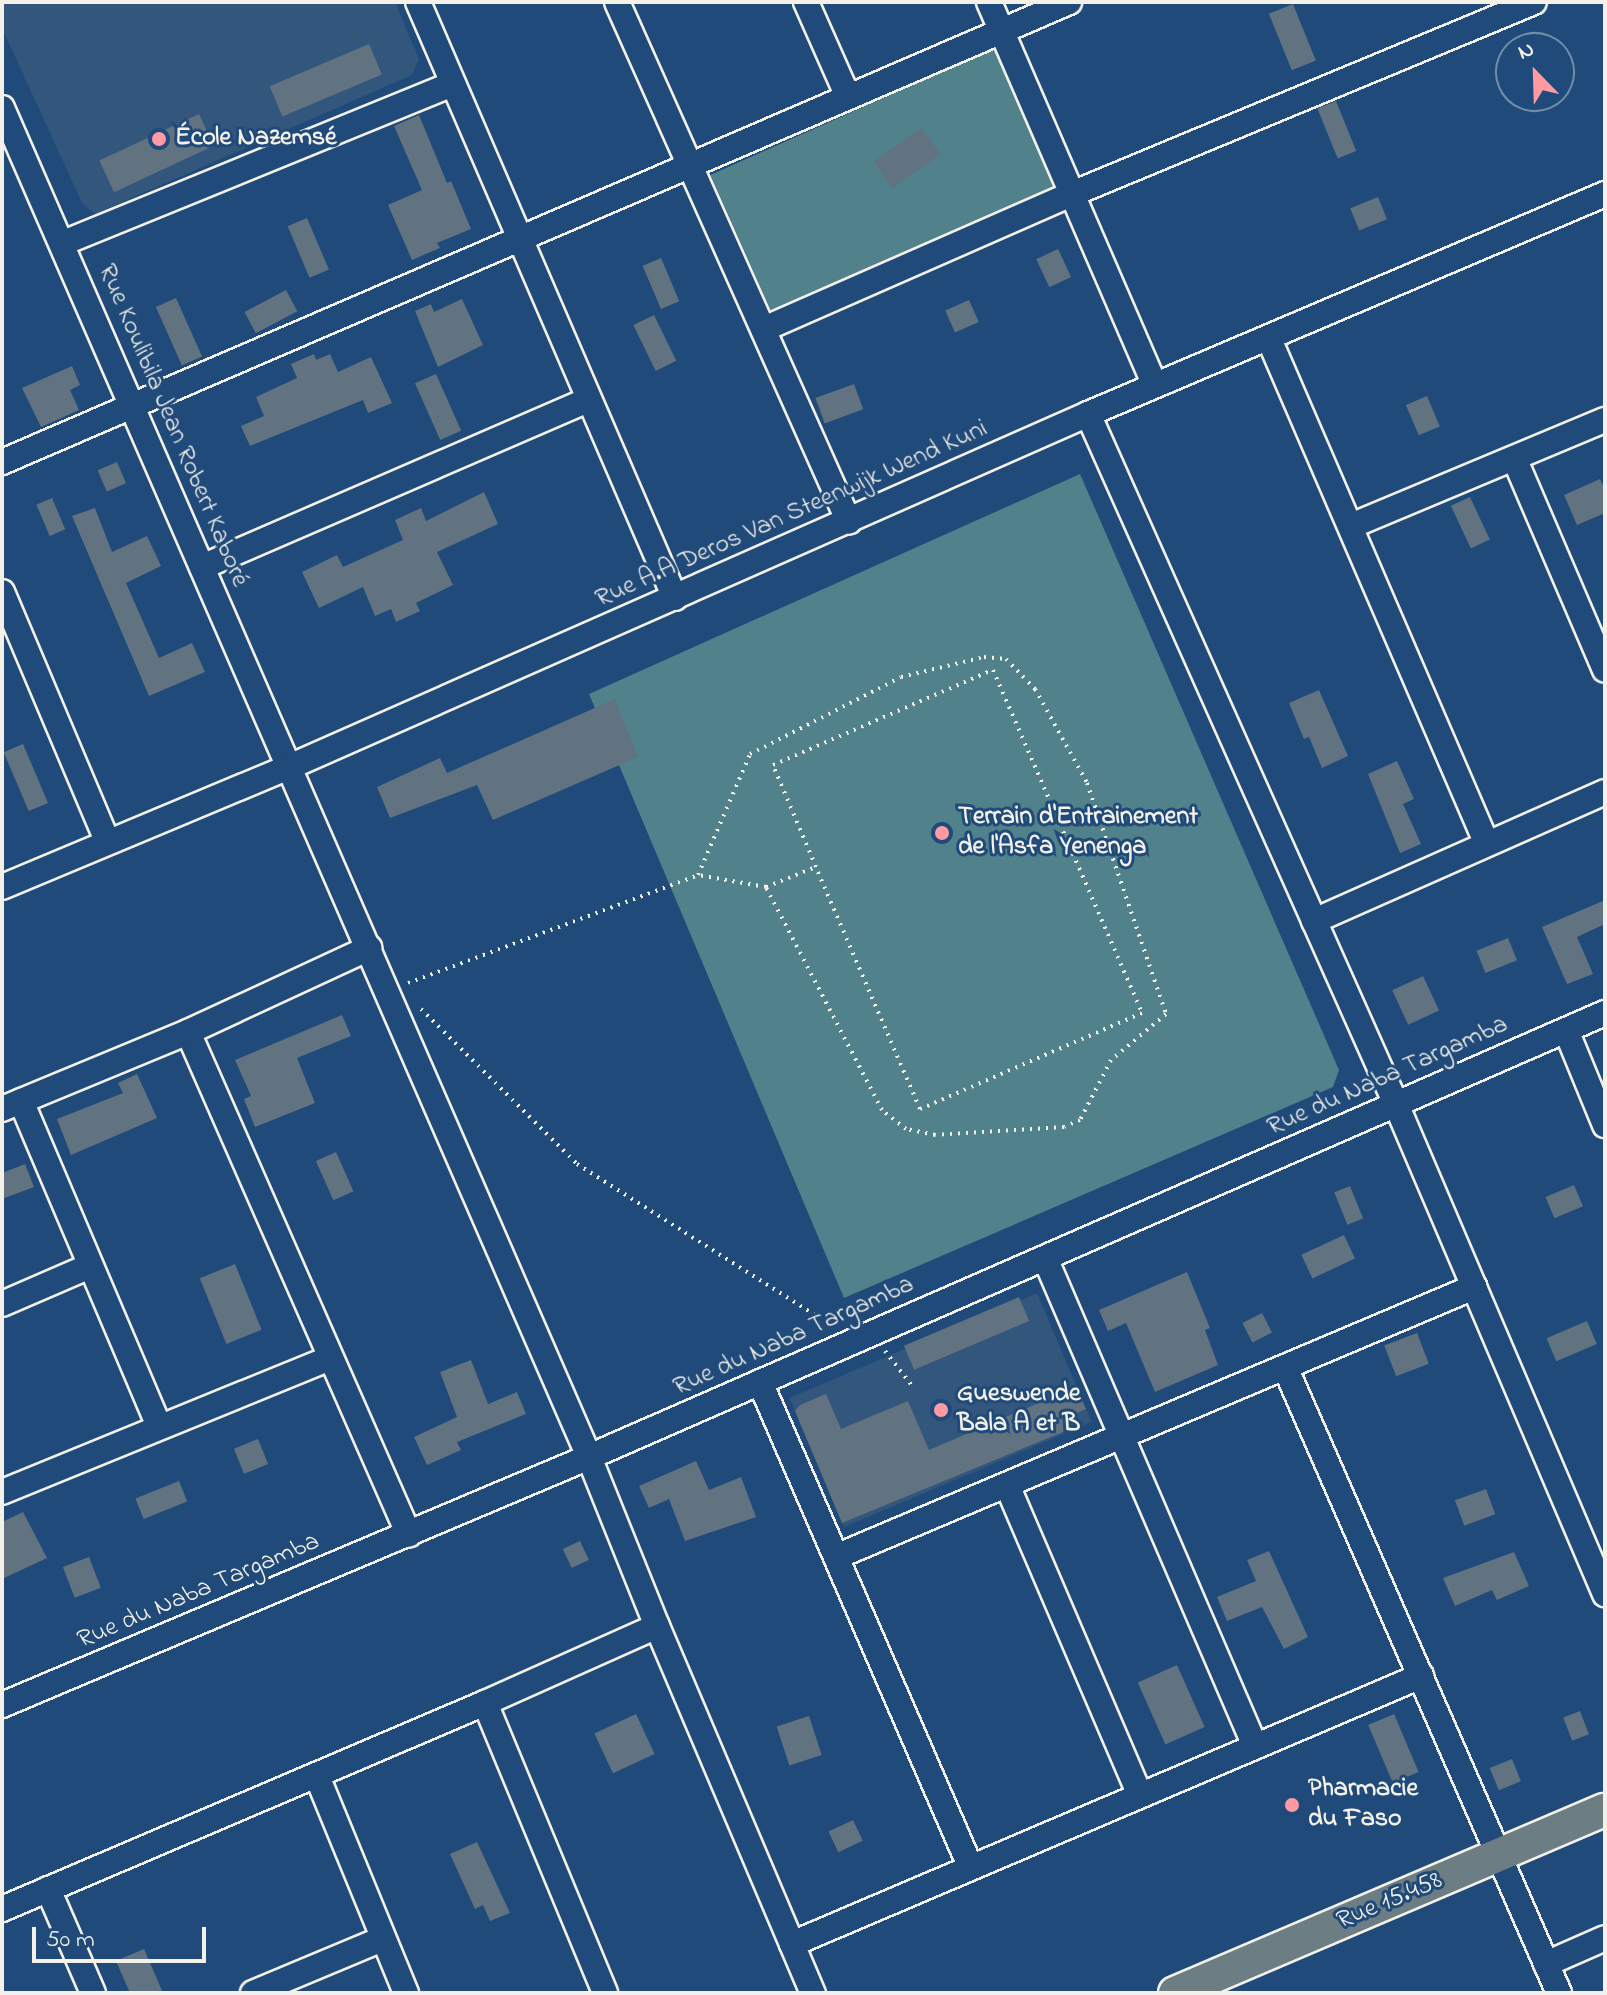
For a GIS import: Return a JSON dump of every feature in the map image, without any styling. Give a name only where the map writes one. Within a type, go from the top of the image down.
[{"type":"main road","name":"Rue 15.458","points":[[1175,1993],[1605,1810]]},
{"type":"street","points":[[418,2],[675,598]]},
{"type":"street","points":[[617,2],[849,522]]},
{"type":"street","points":[[806,2],[848,97]]},
{"type":"street","points":[[989,2],[1155,385]]},
{"type":"street","points":[[2,462],[1069,2]]},
{"type":"street","points":[[764,329],[1072,194],[1534,2]]},
{"type":"street","points":[[63,243],[453,84]]},
{"type":"street","name":"Rue Koulibila Jean Robert Kaboré","points":[[2,108],[589,1457],[657,1626],[813,1993]]},
{"type":"street","name":"Rue A.A Deros Van Steenwijk Wend Kuni","points":[[2,887],[287,768],[1088,414],[1605,194]]},
{"type":"street","points":[[1269,339],[1486,842]]},
{"type":"street","points":[[202,567],[588,400]]},
{"type":"street","points":[[1088,414],[1396,1104],[1604,1591]]},
{"type":"street","points":[[1351,526],[1605,420]]},
{"type":"street","points":[[1515,460],[1595,621],[1605,670]]},
{"type":"street","points":[[2,592],[12,646],[107,841]]},
{"type":"street","points":[[1314,921],[1486,842],[1605,792]]},
{"type":"street","points":[[159,1426],[90,1266],[12,1105],[188,1032],[369,948]]},
{"type":"street","name":"Rue du Naba Targamba","points":[[2,1705],[409,1535],[1605,1013]]},
{"type":"street","points":[[1566,1030],[1605,1125]]},
{"type":"street","points":[[188,1032],[409,1535]]},
{"type":"street","points":[[1045,1258],[1255,1746]]},
{"type":"street","points":[[2,1304],[90,1266]]},
{"type":"street","points":[[838,1556],[1474,1287]]},
{"type":"street","points":[[2,1492],[330,1358]]},
{"type":"street","points":[[1285,1367],[1559,1993]]},
{"type":"street","points":[[760,1382],[970,1866]]},
{"type":"street","points":[[1007,1485],[1140,1795]]},
{"type":"street","points":[[2,1909],[317,1776],[657,1626]]},
{"type":"street","points":[[792,1944],[1421,1676]]},
{"type":"street","points":[[485,1703],[605,1993]]},
{"type":"street","points":[[317,1776],[406,1993]]},
{"type":"street","points":[[48,1889],[93,1993]]},
{"type":"street","points":[[1546,1964],[1605,1938]]},
{"type":"street","points":[[253,1993],[382,1939]]},
{"type":"path","points":[[698,875],[750,754],[901,677],[984,657],[1006,659],[1035,689],[1087,783],[1166,1014],[1111,1060],[1080,1120],[1064,1127],[935,1135],[906,1129],[882,1110],[867,1086],[817,979],[766,887]]},
{"type":"path","points":[[993,670],[1142,1013],[920,1109],[816,867],[773,765],[993,670]]},
{"type":"path","points":[[387,991],[698,875],[766,887],[816,867]]},
{"type":"path","points":[[421,1008],[577,1164],[815,1315]]},
{"type":"path","points":[[871,1334],[913,1387]]},
{"type":"shaded area","name":"École Nazemsé","points":[[2,2],[395,2],[419,59],[412,75],[95,214],[82,203],[2,28]]},
{"type":"shaded area","name":"Gueswende Bala A et B","points":[[1037,1293],[1092,1422],[844,1527],[789,1398]]},
{"type":"green space","points":[[1000,46],[1066,194],[776,323],[710,175]]},
{"type":"green space","name":"Terrain d'Entrainement de l'Asfa Yenenga","points":[[1080,474],[1339,1070],[1333,1087],[844,1298],[589,694]]},
{"type":"building","points":[[1293,4],[1316,61],[1292,70],[1269,14]]},
{"type":"building","points":[[369,44],[382,74],[282,117],[270,86]]},
{"type":"building","points":[[1336,101],[1356,151],[1338,159],[1317,108]]},
{"type":"building","points":[[199,114],[214,146],[114,192],[99,160]]},
{"type":"building","points":[[419,115],[447,183],[451,181],[471,229],[437,243],[440,248],[412,260],[388,205],[422,190],[394,126]]},
{"type":"building","points":[[922,128],[940,154],[892,188],[874,162]]},
{"type":"building","points":[[1378,197],[1387,219],[1359,230],[1350,208]]},
{"type":"building","points":[[307,218],[329,270],[310,278],[288,226]]},
{"type":"building","points":[[1058,249],[1071,277],[1049,287],[1036,259]]},
{"type":"building","points":[[661,258],[679,301],[661,309],[643,266]]},
{"type":"building","points":[[286,290],[297,311],[256,333],[245,312]]},
{"type":"building","points":[[176,298],[202,356],[182,365],[156,307]]},
{"type":"building","points":[[462,299],[483,345],[438,367],[415,311],[431,304],[434,312]]},
{"type":"building","points":[[969,300],[979,322],[955,333],[945,311]]},
{"type":"building","points":[[654,315],[676,361],[656,371],[633,325]]},
{"type":"building","points":[[314,354],[316,360],[330,354],[338,372],[371,357],[392,403],[368,413],[363,400],[250,446],[241,426],[264,416],[256,397],[297,378],[291,364]]},
{"type":"building","points":[[72,366],[80,385],[70,390],[79,410],[41,427],[22,388]]},
{"type":"building","points":[[436,374],[461,431],[440,440],[415,383]]},
{"type":"building","points":[[854,384],[863,409],[825,423],[815,398]]},
{"type":"building","points":[[1427,396],[1440,426],[1419,435],[1406,405]]},
{"type":"building","points":[[117,462],[126,483],[107,491],[98,470]]},
{"type":"building","points":[[1600,479],[1605,490],[1605,513],[1577,525],[1564,495]]},
{"type":"building","points":[[484,492],[498,524],[437,552],[453,585],[416,603],[420,611],[396,622],[391,609],[375,616],[363,587],[319,608],[302,572],[337,555],[343,567],[403,540],[395,520],[421,508],[426,521]]},
{"type":"building","points":[[1470,497],[1490,540],[1471,548],[1451,506]]},
{"type":"building","points":[[52,498],[65,529],[50,536],[36,505]]},
{"type":"building","points":[[95,508],[112,552],[147,536],[161,566],[126,583],[159,658],[192,643],[205,672],[149,696],[72,516]]},
{"type":"building","points":[[1319,690],[1348,756],[1322,768],[1309,737],[1304,739],[1289,703]]},
{"type":"building","points":[[615,699],[638,757],[493,820],[477,785],[390,818],[377,787],[440,758],[447,773]]},
{"type":"building","points":[[23,744],[48,803],[29,811],[4,752]]},
{"type":"building","points":[[1397,761],[1414,799],[1403,804],[1421,844],[1400,853],[1368,774]]},
{"type":"building","points":[[1605,900],[1605,924],[1577,937],[1593,974],[1567,984],[1542,927]]},
{"type":"building","points":[[1508,938],[1517,960],[1485,973],[1476,951]]},
{"type":"building","points":[[1423,976],[1439,1010],[1408,1025],[1392,990]]},
{"type":"building","points":[[342,1015],[351,1036],[297,1058],[315,1103],[255,1127],[244,1099],[251,1096],[235,1060]]},
{"type":"building","points":[[137,1074],[157,1118],[71,1155],[57,1119],[123,1093],[118,1083]]},
{"type":"building","points":[[336,1152],[353,1191],[333,1200],[316,1161]]},
{"type":"building","points":[[25,1164],[34,1187],[2,1199],[2,1173]]},
{"type":"building","points":[[1574,1185],[1583,1206],[1554,1218],[1545,1197]]},
{"type":"building","points":[[1350,1186],[1363,1218],[1347,1225],[1334,1192]]},
{"type":"building","points":[[1344,1235],[1355,1259],[1312,1278],[1301,1255]]},
{"type":"building","points":[[235,1264],[262,1330],[226,1344],[200,1278]]},
{"type":"building","points":[[1187,1272],[1210,1328],[1205,1330],[1218,1365],[1155,1392],[1126,1323],[1108,1331],[1099,1310]]},
{"type":"building","points":[[1019,1297],[1029,1321],[914,1370],[904,1346]]},
{"type":"building","points":[[1262,1313],[1272,1333],[1252,1343],[1242,1323]]},
{"type":"building","points":[[1587,1321],[1597,1344],[1556,1361],[1546,1338]]},
{"type":"building","points":[[1417,1333],[1429,1364],[1396,1376],[1384,1346]]},
{"type":"building","points":[[471,1360],[488,1404],[517,1392],[526,1414],[457,1442],[461,1450],[427,1465],[414,1437],[457,1417],[440,1372]]},
{"type":"building","points":[[1076,1387],[1086,1409],[1070,1416],[1075,1427],[842,1523],[795,1411],[800,1405],[826,1394],[841,1429],[908,1401],[929,1450]]},
{"type":"building","points":[[258,1439],[268,1464],[244,1474],[234,1449]]},
{"type":"building","points":[[696,1461],[709,1490],[741,1477],[756,1517],[685,1541],[669,1499],[649,1508],[639,1486]]},
{"type":"building","points":[[179,1481],[187,1501],[144,1519],[135,1499]]},
{"type":"building","points":[[1486,1489],[1495,1514],[1464,1526],[1455,1500]]},
{"type":"building","points":[[23,1512],[47,1558],[2,1579],[2,1522]]},
{"type":"building","points":[[580,1541],[589,1560],[572,1568],[563,1549]]},
{"type":"building","points":[[1269,1551],[1308,1637],[1284,1649],[1262,1607],[1227,1621],[1217,1597],[1256,1581],[1247,1560]]},
{"type":"building","points":[[1514,1552],[1529,1586],[1497,1600],[1492,1590],[1455,1606],[1443,1578]]},
{"type":"building","points":[[89,1557],[101,1588],[75,1598],[63,1567]]},
{"type":"building","points":[[1177,1665],[1205,1727],[1165,1745],[1138,1682]]},
{"type":"building","points":[[1580,1711],[1589,1734],[1572,1741],[1563,1717]]},
{"type":"building","points":[[636,1714],[655,1754],[613,1773],[594,1733]]},
{"type":"building","points":[[1394,1714],[1419,1772],[1393,1783],[1368,1725]]},
{"type":"building","points":[[809,1716],[822,1755],[789,1765],[777,1727]]},
{"type":"building","points":[[1512,1759],[1521,1781],[1499,1790],[1490,1768]]},
{"type":"building","points":[[853,1820],[863,1841],[838,1852],[829,1831]]},
{"type":"building","points":[[477,1842],[510,1913],[490,1921],[483,1905],[475,1909],[450,1854]]},
{"type":"building","points":[[144,1949],[163,1993],[130,1993],[116,1961]]},
{"type":"place","name":"École Nazemsé","points":[[159,139]]},
{"type":"place","name":"Terrain d'Entrainement de l'Asfa Yenenga","points":[[942,833]]},
{"type":"place","name":"Gueswende Bala A et B","points":[[941,1410]]},
{"type":"place","name":"Pharmacie du Faso","points":[[1292,1805]]}]
